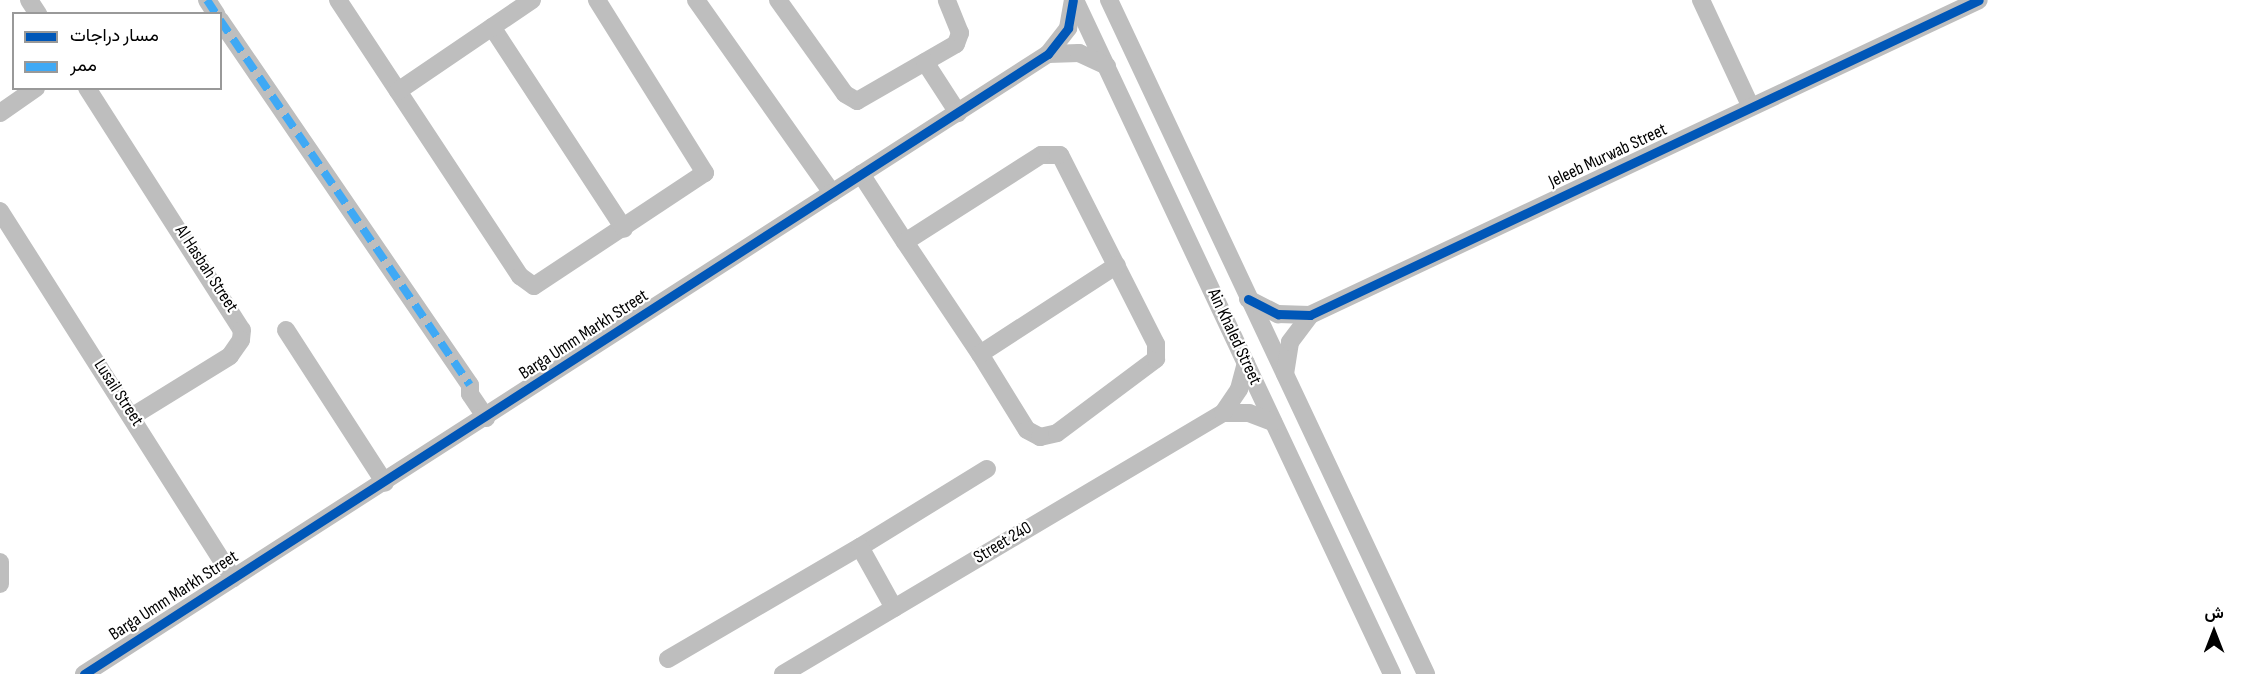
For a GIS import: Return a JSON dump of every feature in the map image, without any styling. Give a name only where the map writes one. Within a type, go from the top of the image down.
[{"type":"street","points":[[338,0],[526,283],[541,284],[700,179],[704,169],[597,0]]},
{"type":"street","points":[[398,90],[532,0]]},
{"type":"street","points":[[696,0],[832,193]]},
{"type":"street","points":[[778,0],[845,94],[857,101],[956,44],[960,33],[947,0]]},
{"type":"street","name":"Barga Umm Markh Street","points":[[84,674],[385,483],[1048,54],[1068,28],[1074,0]]},
{"type":"street","name":"Ain Khaled Street","points":[[1074,0],[1392,674]]},
{"type":"street","name":"Ain Khaled Street","points":[[1109,0],[1426,674]]},
{"type":"street","points":[[1701,0],[1751,106]]},
{"type":"street","name":"Jeleeb Murwab Street","points":[[1248,299],[1278,314],[1310,315],[1979,0]]},
{"type":"street","points":[[222,23],[470,385],[470,394],[486,418]]},
{"type":"street","points":[[492,27],[624,229]]},
{"type":"street","points":[[1048,54],[1079,53],[1107,66]]},
{"type":"street","points":[[925,62],[958,113]]},
{"type":"street","points":[[0,113],[33,90]]},
{"type":"street","name":"Al Hasbah Street","points":[[88,90],[242,330],[241,340],[230,356],[133,416]]},
{"type":"street","points":[[861,174],[905,242],[980,354],[1027,430],[1040,437],[1057,433],[1156,359],[1156,344],[1066,159],[1054,153],[1041,155],[905,242]]},
{"type":"street","name":"Lusail Street","points":[[0,211],[133,416],[233,578]]},
{"type":"street","points":[[980,354],[1117,265]]},
{"type":"street","name":"Jeleeb Murwab Street","points":[[1285,376],[1290,342],[1310,315]]},
{"type":"street","points":[[286,330],[385,483]]},
{"type":"street","name":"Street 240","points":[[783,674],[1223,413],[1239,389],[1246,363]]},
{"type":"street","points":[[1223,413],[1249,413],[1273,422]]},
{"type":"street","points":[[668,659],[860,547],[987,469]]},
{"type":"street","points":[[860,547],[894,608]]},
{"type":"street","points":[[0,562],[0,584]]},
{"type":"marked path","points":[[207,0],[215,12]]},
{"type":"marked path","points":[[222,23],[470,385]]},
{"type":"cycle path","points":[[84,674],[1048,54],[1068,28],[1073,0]]},
{"type":"cycle path","points":[[1248,299],[1278,314],[1310,315],[1979,0]]}]
